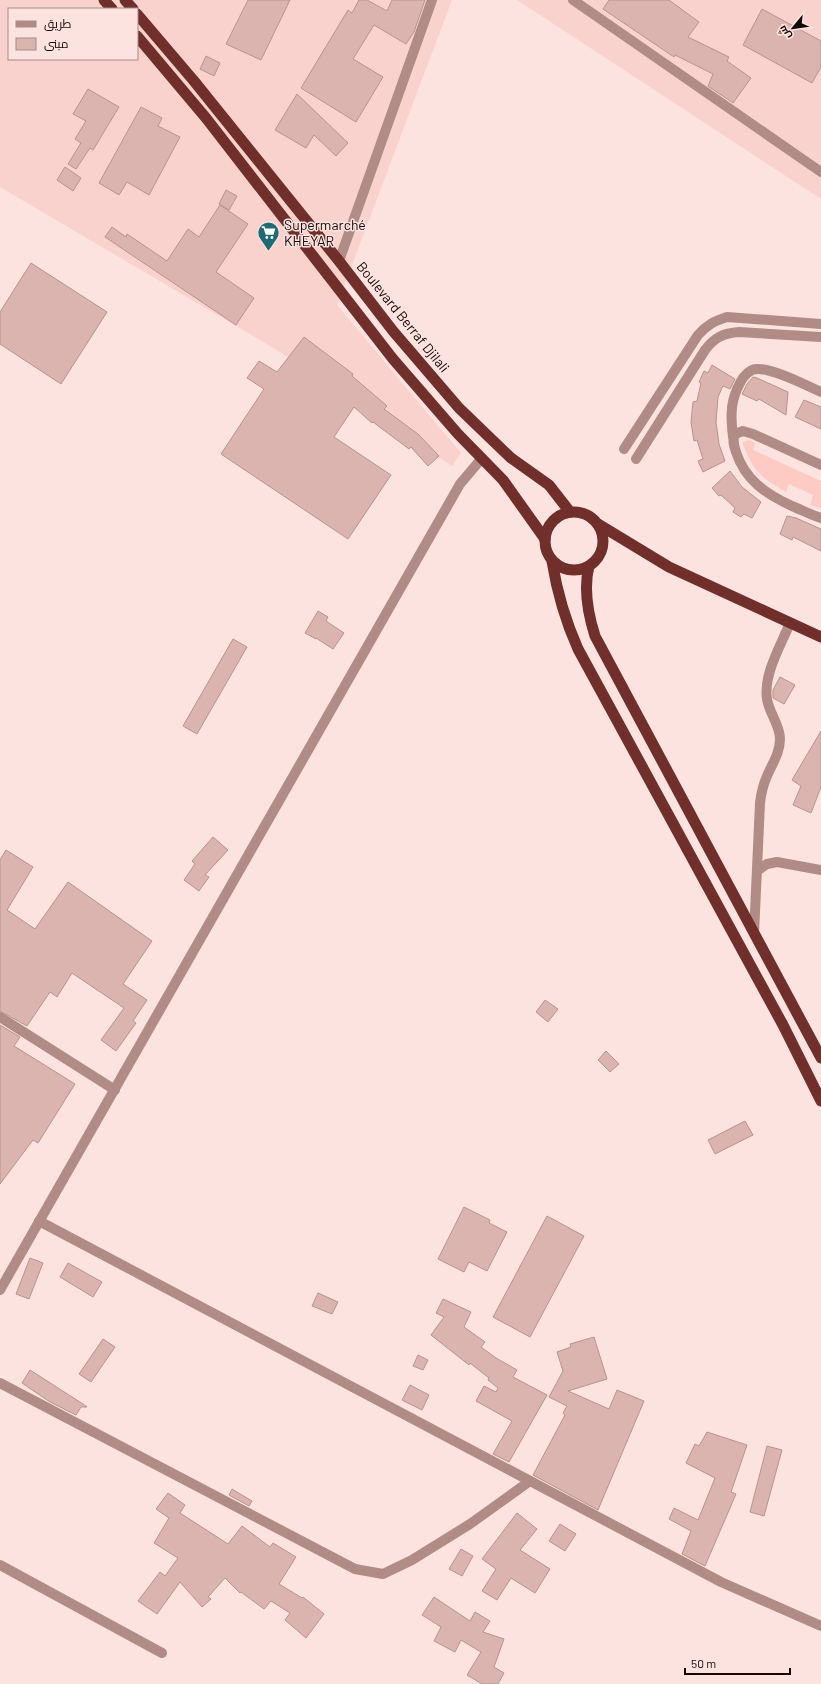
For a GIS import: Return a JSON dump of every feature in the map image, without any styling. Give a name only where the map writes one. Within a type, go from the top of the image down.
[{"type":"highway","points":[[104,0],[111,8]]},
{"type":"highway","points":[[125,0],[132,8]]},
{"type":"highway","name":"Boulevard Berraf Djilali","points":[[138,15],[194,81],[394,331],[459,408],[506,454],[549,484],[570,512]]},
{"type":"highway","points":[[138,37],[206,118],[393,359],[458,434],[514,494],[545,539]]},
{"type":"highway","points":[[821,637],[669,567],[598,524],[586,514],[570,512],[562,514],[553,521],[546,531],[545,539],[548,554],[552,561],[560,601],[578,649],[783,1025],[821,1101]]},
{"type":"highway","points":[[598,524],[603,539],[602,547],[600,555],[589,566],[586,576],[587,609],[595,636],[821,1058]]},
{"type":"highway","points":[[552,561],[559,566],[574,570],[589,566]]},
{"type":"street","points":[[339,261],[432,0]]},
{"type":"street","points":[[573,0],[821,172]]},
{"type":"street","points":[[624,449],[698,335],[716,320],[727,318],[821,324]]},
{"type":"street","points":[[636,459],[705,350],[711,342],[719,336],[729,332],[739,332],[821,337]]},
{"type":"street","points":[[821,392],[773,372],[753,369],[742,378],[735,394],[730,418],[734,437],[734,447],[739,460],[754,482],[764,491],[779,500],[821,518]]},
{"type":"street","points":[[734,437],[735,434],[743,431],[753,434],[821,465]]},
{"type":"street","points":[[0,1290],[460,484],[482,458]]},
{"type":"street","points":[[754,934],[760,803],[763,788],[776,758],[780,739],[779,729],[769,709],[767,698],[767,679],[790,623]]},
{"type":"street","points":[[757,871],[767,864],[777,862],[821,870]]},
{"type":"street","points":[[0,1017],[115,1090]]},
{"type":"street","points":[[39,1221],[721,1582],[821,1626]]},
{"type":"street","points":[[0,1383],[355,1569],[376,1573],[383,1574],[412,1560],[470,1524],[530,1481]]},
{"type":"street","points":[[0,1564],[162,1653]]},
{"type":"shaded area","points":[[0,0],[452,0],[337,305],[461,453],[452,466],[280,352],[0,187]]},
{"type":"shaded area","points":[[517,0],[821,0],[821,199]]},
{"type":"shaded area","points":[[749,440],[755,443],[753,450],[821,481],[821,508],[810,505],[813,495],[789,484],[786,492],[764,478],[751,462],[743,445],[743,442]]},
{"type":"building","points":[[248,0],[290,0],[261,60],[226,44]]},
{"type":"building","points":[[359,0],[367,0],[387,11],[392,0],[425,0],[414,32],[406,44],[374,25],[353,59],[383,77],[356,122],[301,88],[348,10],[352,13]]},
{"type":"building","points":[[609,0],[669,0],[699,22],[688,37],[729,57],[727,61],[751,78],[733,103],[708,86],[713,74],[675,55],[674,57],[603,9]]},
{"type":"building","points":[[762,9],[821,41],[821,67],[812,83],[743,45]]},
{"type":"building","points":[[206,56],[220,63],[214,76],[200,69]]},
{"type":"building","points":[[88,89],[119,107],[93,150],[90,148],[76,169],[68,164],[81,143],[75,139],[86,121],[73,114]]},
{"type":"building","points":[[297,94],[348,143],[336,156],[314,135],[306,148],[275,130]]},
{"type":"building","points":[[141,107],[162,118],[158,126],[180,137],[149,195],[127,182],[119,195],[99,183]]},
{"type":"building","points":[[65,167],[81,178],[73,191],[57,180]]},
{"type":"building","points":[[226,190],[237,196],[229,210],[219,204]]},
{"type":"building","points":[[220,205],[248,224],[216,272],[254,298],[236,325],[105,237],[112,227],[126,237],[127,234],[167,261],[188,229],[199,237]]},
{"type":"building","points":[[31,263],[107,312],[61,384],[0,344],[0,312]]},
{"type":"building","points":[[304,337],[353,374],[352,376],[387,406],[384,409],[418,434],[439,456],[428,466],[411,447],[409,449],[373,422],[372,423],[354,407],[334,437],[391,475],[348,539],[221,454],[264,389],[247,378],[259,361],[277,372]]},
{"type":"building","points":[[712,365],[735,379],[730,389],[723,386],[718,397],[716,422],[719,444],[725,461],[703,472],[698,461],[703,459],[697,440],[694,441],[691,422],[693,402],[697,401],[701,383],[699,382],[704,371],[708,373]]},
{"type":"building","points":[[753,377],[788,392],[786,415],[759,399],[757,401],[742,394],[747,384]]},
{"type":"building","points":[[804,400],[821,407],[821,429],[795,417]]},
{"type":"building","points":[[730,471],[742,487],[761,502],[752,518],[744,514],[741,517],[733,512],[735,508],[721,495],[719,496],[712,488]]},
{"type":"building","points":[[787,516],[796,518],[821,529],[821,551],[793,537],[792,540],[780,534]]},
{"type":"building","points":[[318,611],[328,617],[326,621],[344,633],[333,649],[305,633]]},
{"type":"building","points":[[233,639],[247,647],[197,734],[183,726]]},
{"type":"building","points":[[780,677],[795,685],[784,704],[773,698],[773,690]]},
{"type":"building","points":[[821,731],[821,787],[811,813],[793,805],[801,786],[792,780]]},
{"type":"building","points":[[213,837],[228,850],[205,875],[209,877],[199,891],[184,880],[195,864],[192,861]]},
{"type":"building","points":[[6,850],[33,867],[7,910],[35,929],[68,882],[152,941],[123,984],[147,1000],[133,1021],[136,1023],[116,1051],[101,1040],[124,1008],[72,973],[57,997],[50,992],[27,1026],[0,1011],[0,860]]},
{"type":"building","points":[[545,1000],[558,1009],[548,1022],[536,1012]]},
{"type":"building","points":[[0,1025],[20,1037],[14,1046],[75,1084],[38,1143],[33,1140],[0,1184]]},
{"type":"building","points":[[606,1051],[619,1064],[610,1072],[598,1060]]},
{"type":"building","points":[[745,1121],[753,1135],[715,1154],[708,1140]]},
{"type":"building","points":[[464,1207],[490,1220],[489,1223],[507,1232],[487,1271],[469,1262],[464,1272],[438,1259]]},
{"type":"building","points":[[547,1216],[584,1236],[530,1337],[493,1317]]},
{"type":"building","points":[[30,1258],[43,1263],[29,1299],[16,1294]]},
{"type":"building","points":[[68,1263],[102,1282],[93,1297],[60,1277]]},
{"type":"building","points":[[318,1293],[338,1302],[332,1314],[312,1306]]},
{"type":"building","points":[[443,1299],[471,1312],[464,1327],[485,1342],[481,1347],[517,1370],[513,1377],[547,1395],[509,1462],[493,1454],[512,1421],[476,1401],[484,1386],[496,1392],[498,1388],[488,1380],[489,1378],[470,1363],[469,1365],[431,1335],[444,1317],[436,1313]]},
{"type":"building","points":[[594,1337],[607,1379],[568,1391],[609,1409],[617,1390],[644,1401],[598,1510],[533,1475],[565,1415],[563,1413],[567,1406],[549,1397],[563,1371],[557,1352],[571,1347],[570,1344]]},
{"type":"building","points":[[103,1339],[115,1347],[91,1382],[79,1374]]},
{"type":"building","points":[[418,1355],[428,1360],[423,1370],[413,1366]]},
{"type":"building","points":[[30,1370],[87,1407],[81,1407],[76,1415],[50,1402],[22,1383]]},
{"type":"building","points":[[410,1385],[429,1395],[422,1410],[402,1400]]},
{"type":"building","points":[[707,1432],[747,1445],[731,1492],[736,1494],[705,1566],[682,1554],[691,1531],[669,1519],[674,1508],[698,1520],[715,1478],[686,1463],[695,1444],[699,1446]]},
{"type":"building","points":[[767,1446],[782,1450],[764,1516],[750,1512]]},
{"type":"building","points":[[232,1489],[252,1501],[249,1506],[229,1495]]},
{"type":"building","points":[[168,1493],[185,1505],[180,1513],[228,1544],[242,1526],[270,1547],[273,1543],[296,1557],[279,1584],[302,1598],[303,1597],[324,1614],[306,1638],[285,1620],[290,1613],[271,1601],[264,1609],[241,1592],[240,1593],[225,1578],[208,1597],[211,1599],[202,1607],[180,1582],[157,1614],[138,1601],[160,1572],[165,1576],[178,1558],[154,1543],[169,1518],[156,1509]]},
{"type":"building","points":[[517,1513],[537,1529],[520,1550],[550,1569],[535,1593],[511,1578],[497,1600],[482,1591],[496,1569],[482,1559]]},
{"type":"building","points":[[560,1524],[576,1534],[565,1551],[549,1541]]},
{"type":"building","points":[[461,1549],[473,1556],[462,1576],[449,1569]]},
{"type":"building","points":[[434,1597],[470,1621],[475,1612],[490,1621],[483,1632],[504,1639],[494,1667],[504,1673],[498,1684],[482,1684],[467,1675],[481,1652],[461,1640],[455,1652],[434,1641],[441,1627],[422,1615]]},
{"type":"place","name":"Supermarché KHEYAR","points":[[268,252]]}]
